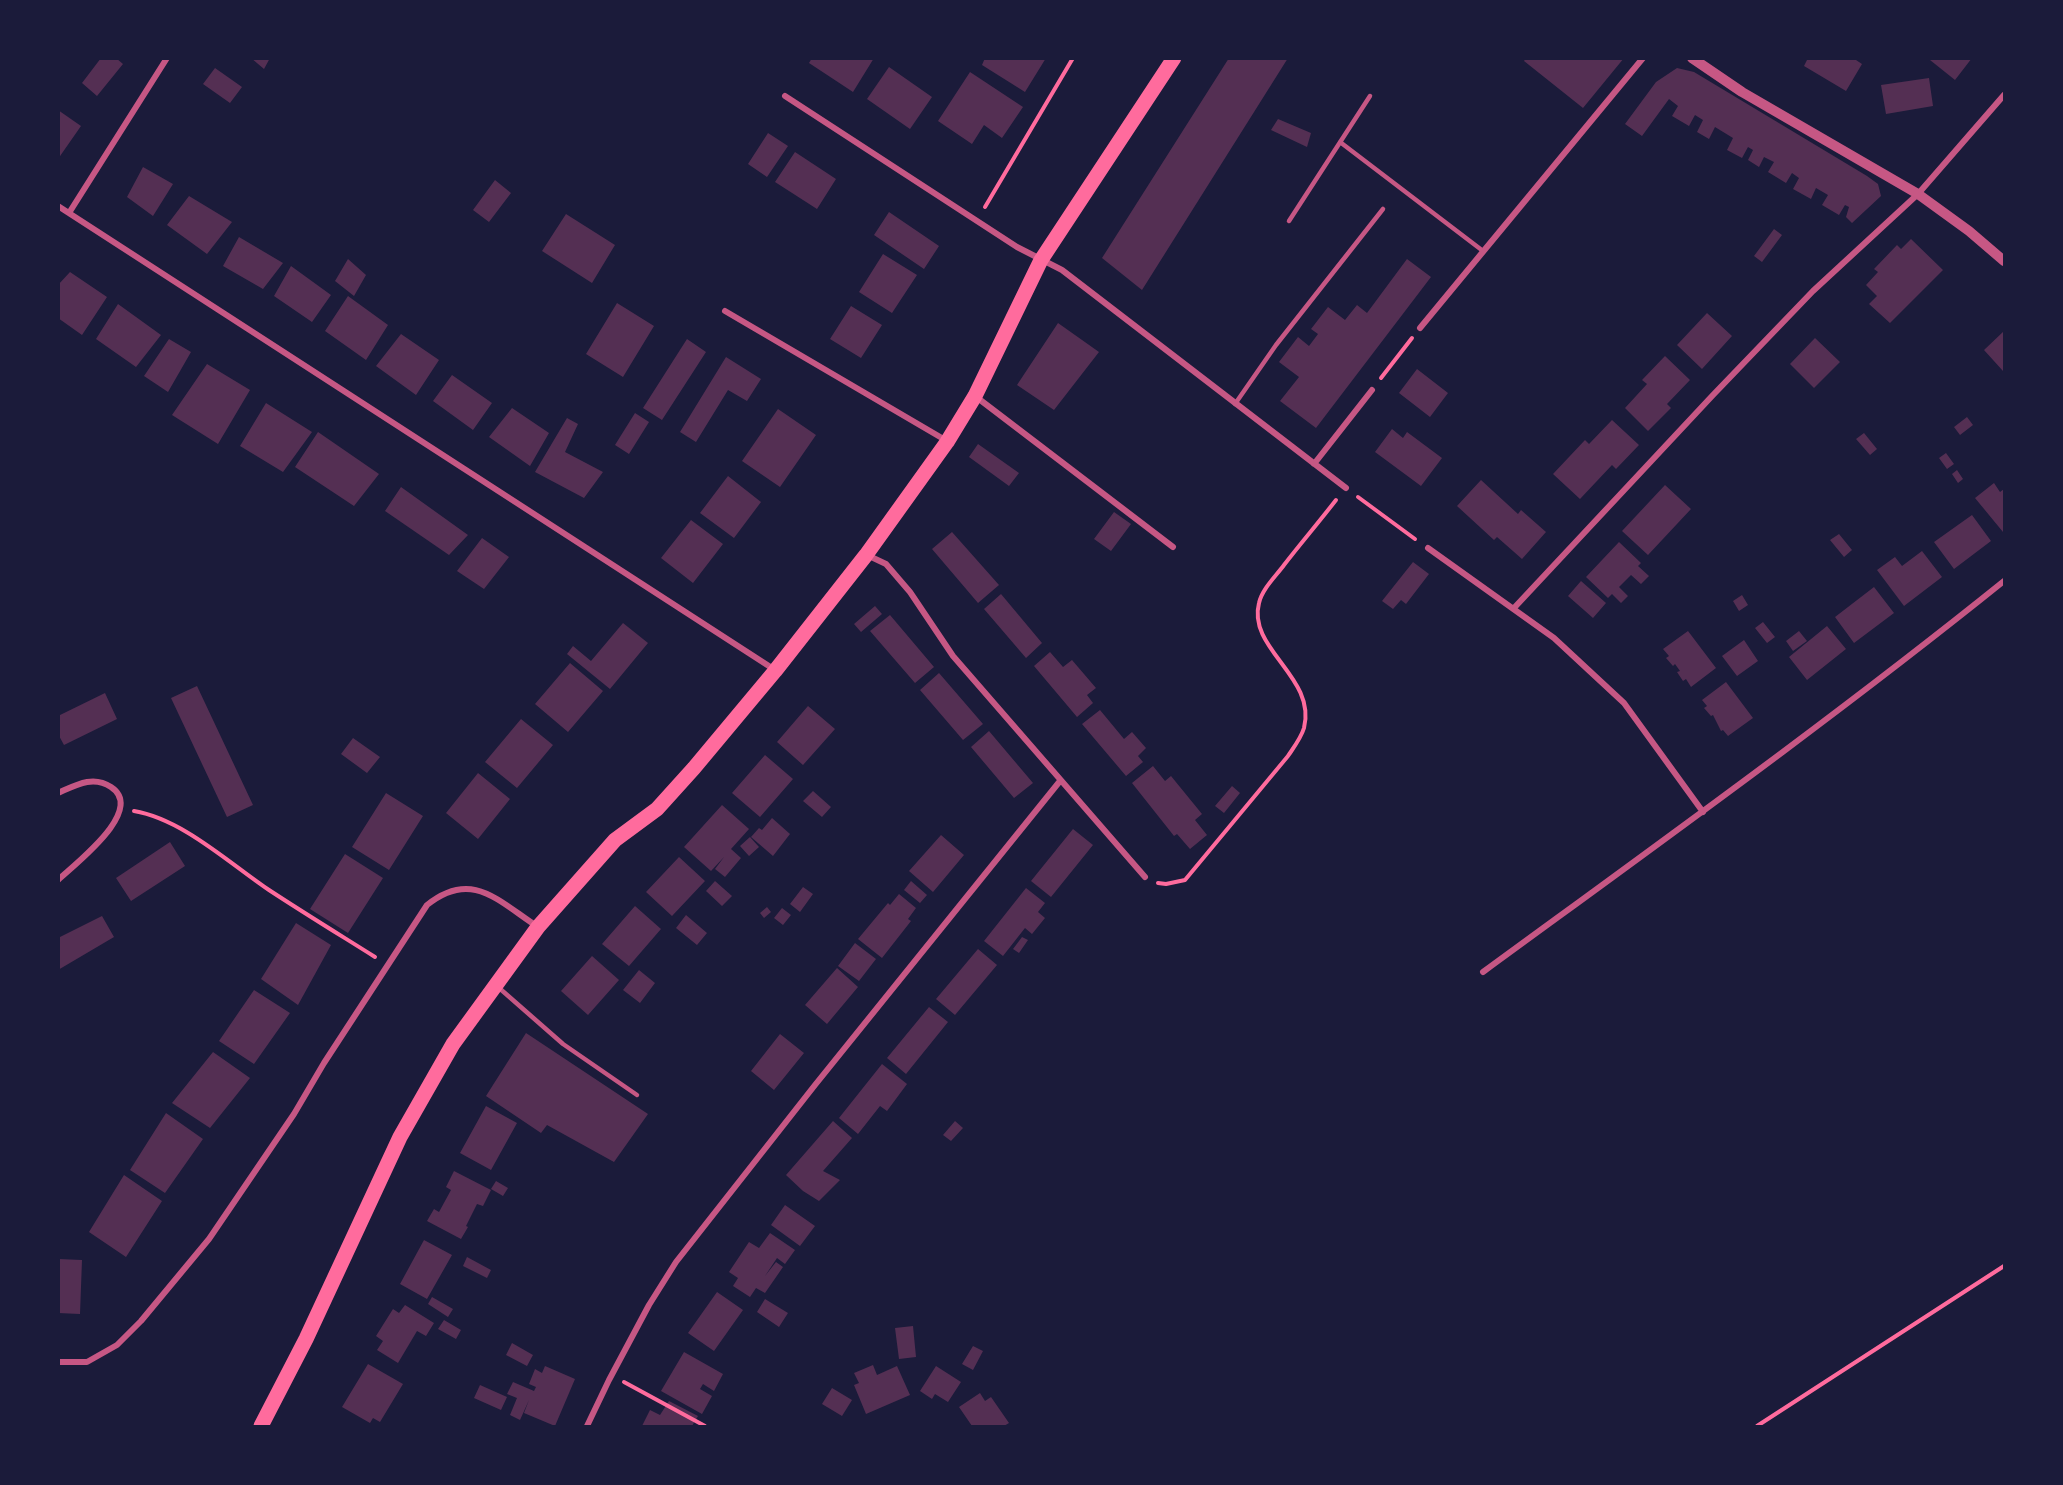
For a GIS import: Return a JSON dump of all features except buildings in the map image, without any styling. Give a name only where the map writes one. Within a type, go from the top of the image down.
[{"type":"main road","points":[[261,1426],[306,1339],[400,1137],[453,1044],[538,927],[615,840],[657,809],[694,768],[775,671],[866,555],[947,442],[975,396],[1041,260],[1174,58]]},
{"type":"street","points":[[69,213],[167,58]]},
{"type":"street","points":[[1420,328],[1643,58]]},
{"type":"street","points":[[1692,58],[1742,92],[1918,194],[1969,231],[2004,261]]},
{"type":"street","points":[[1514,608],[1814,291],[1918,194],[2004,95]]},
{"type":"street","points":[[785,96],[977,221],[1041,260],[1062,270],[1346,488]]},
{"type":"street","points":[[58,206],[775,671]]},
{"type":"street","points":[[725,312],[947,442]]},
{"type":"street","points":[[1314,464],[1372,390]]},
{"type":"street","points":[[975,396],[1173,548]]},
{"type":"street","points":[[1428,548],[1554,638],[1624,703],[1703,812]]},
{"type":"street","points":[[866,555],[885,564],[910,592],[953,656],[1145,877]]},
{"type":"street","points":[[1483,972],[1703,812],[1946,628],[2004,581]]},
{"type":"street","points":[[58,793],[86,781],[98,780],[116,790],[122,808],[118,818],[106,832],[58,880]]},
{"type":"street","points":[[586,1426],[649,1305],[676,1262],[815,1085],[1060,781]]},
{"type":"street","points":[[58,1362],[87,1362],[117,1345],[141,1321],[209,1239],[294,1114],[324,1063],[428,905],[442,894],[459,888],[476,889],[491,896],[538,927]]},
{"type":"lane","points":[[1289,221],[1370,96]]},
{"type":"lane","points":[[1340,142],[1484,251]]},
{"type":"lane","points":[[1235,404],[1276,345],[1383,209]]},
{"type":"lane","points":[[496,985],[563,1044],[637,1095]]},
{"type":"path","points":[[977,221],[1073,58]]},
{"type":"path","points":[[1372,390],[1420,328]]},
{"type":"path","points":[[1145,877],[1153,882],[1166,884],[1185,880],[1288,756],[1300,738],[1304,727],[1303,698],[1291,674],[1265,638],[1258,615],[1259,603],[1276,575],[1346,488],[1428,548]]},
{"type":"path","points":[[122,808],[145,813],[174,824],[270,890],[387,965]]},
{"type":"path","points":[[1757,1426],[2004,1266]]},
{"type":"path","points":[[611,1376],[705,1426]]}]
